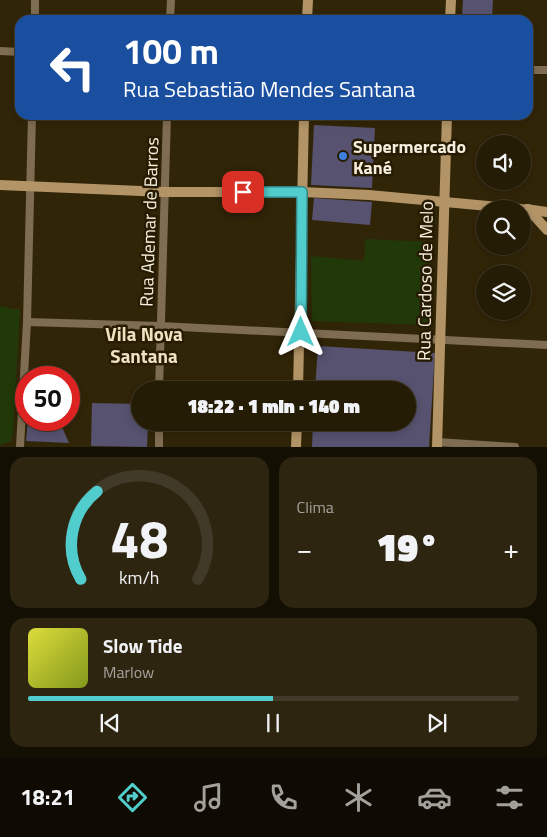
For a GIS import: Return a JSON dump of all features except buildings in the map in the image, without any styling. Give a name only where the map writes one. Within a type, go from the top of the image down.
[{"type":"street","points":[[35,0],[35,15]]},
{"type":"street","points":[[170,15],[171,0]]},
{"type":"street","points":[[307,15],[308,0]]},
{"type":"street","points":[[450,15],[451,0]]},
{"type":"street","points":[[0,51],[15,52]]},
{"type":"street","points":[[533,70],[547,70]]},
{"type":"street","points":[[20,447],[27,322],[32,120]]},
{"type":"street","name":"Rua Ademar de Barros","points":[[160,381],[167,120]]},
{"type":"street","points":[[298,381],[301,332],[304,120]]},
{"type":"street","name":"Rua Cardoso de Melo","points":[[437,444],[446,120]]},
{"type":"street","points":[[0,185],[164,192],[302,192],[369,195],[476,204]]},
{"type":"street","points":[[531,210],[547,212]]},
{"type":"street","points":[[531,215],[547,230]]},
{"type":"street","points":[[27,322],[301,332],[547,345]]},
{"type":"street","points":[[159,431],[159,447]]},
{"type":"street","points":[[296,447],[297,431]]},
{"type":"street","points":[[437,444],[515,447]]},
{"type":"green space","points":[[365,239],[431,242],[429,325],[312,321],[311,256],[364,261]]},
{"type":"green space","points":[[0,306],[20,309],[17,366],[15,366],[13,432],[11,441],[0,445]]},
{"type":"place","name":"Supermercado Kané","points":[[343,156]]},
{"type":"district","name":"Vila Nova Santana","points":[[144,344]]},
{"type":"route","points":[[243,192],[302,192],[301,332]]}]
